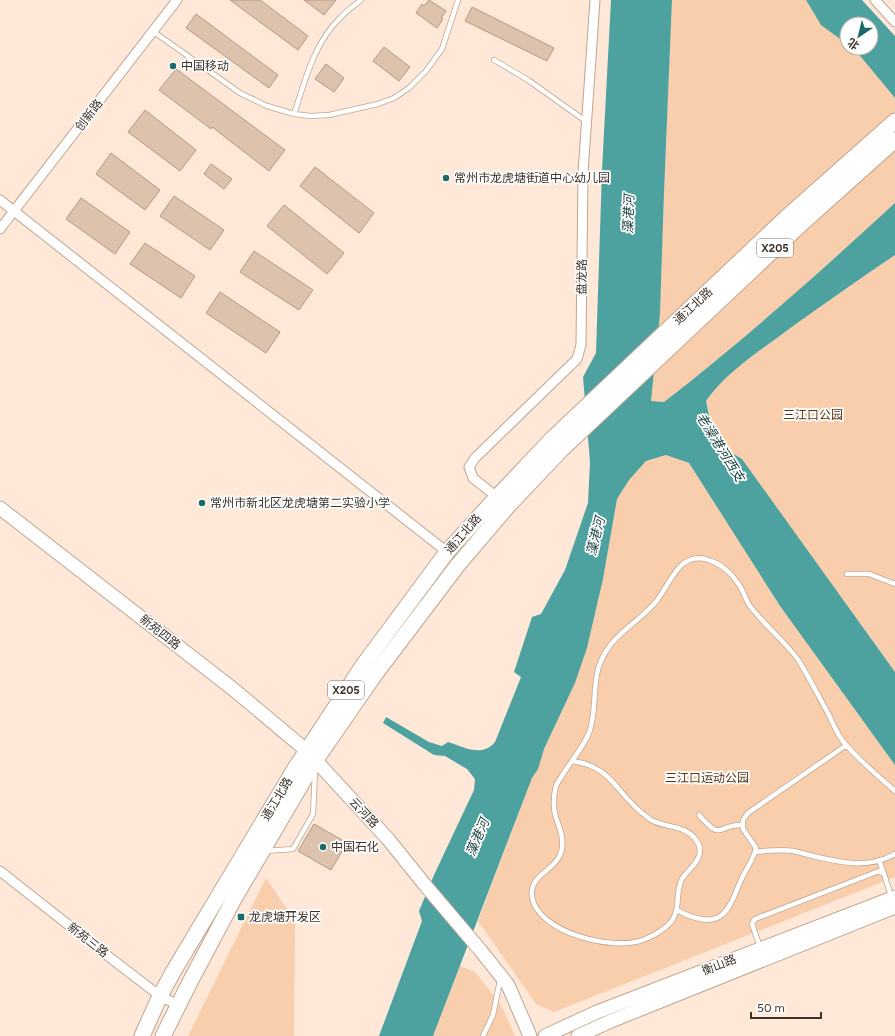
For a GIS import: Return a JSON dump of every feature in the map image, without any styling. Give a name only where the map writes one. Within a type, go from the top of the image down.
[{"type":"main road","name":"通江北路","points":[[163,1036],[234,899],[262,851],[311,756],[364,664],[447,552],[552,439],[789,215],[895,122]]},
{"type":"main road","name":"通江北路","points":[[142,1036],[160,996],[217,897],[311,756],[457,566],[508,506],[575,437],[798,226],[895,140]]},
{"type":"street","name":"创新路","points":[[0,229],[178,0]]},
{"type":"street","name":"盘龙路","points":[[497,497],[473,478],[469,467],[475,458],[577,359],[581,345],[583,173],[595,0]]},
{"type":"street","points":[[875,0],[895,22]]},
{"type":"street","points":[[0,200],[447,552]]},
{"type":"street","name":"新苑四路","points":[[0,508],[233,689],[311,756]]},
{"type":"street","name":"云河路","points":[[311,756],[388,839],[481,950],[501,977]]},
{"type":"street","name":"新苑三路","points":[[0,871],[160,996],[178,1005]]},
{"type":"street","name":"衡山路","points":[[545,1036],[597,1012],[761,949],[894,901]]},
{"type":"street","name":"衡山路","points":[[578,1036],[894,901]]},
{"type":"street","points":[[501,977],[508,985],[530,1036]]},
{"type":"lane","points":[[294,114],[312,62],[326,35],[339,18],[361,0]]},
{"type":"lane","points":[[154,32],[240,93],[267,106],[294,114],[310,116],[329,115],[378,104],[394,98],[409,88],[426,71],[442,49],[458,0]]},
{"type":"lane","points":[[494,60],[528,80],[587,122]]},
{"type":"lane","points":[[572,760],[594,766],[606,774],[621,793],[635,807],[652,820],[688,831],[697,841],[700,850],[698,859],[682,879],[678,894],[677,910],[673,919],[666,928],[655,935],[640,941],[621,943],[600,942],[576,936],[545,918],[536,909],[532,896],[532,887],[538,876],[559,857],[563,842],[554,812],[554,798],[557,784],[572,760],[582,748],[590,731],[593,712],[594,686],[599,666],[609,646],[625,628],[655,603],[677,570],[686,562],[699,558],[713,561],[725,569],[738,582],[748,603],[762,622],[798,659],[841,739],[895,791]]},
{"type":"lane","points":[[847,574],[869,574],[895,584]]},
{"type":"lane","points":[[677,910],[687,916],[702,920],[715,918],[725,912],[756,852],[756,848],[743,825],[743,820],[748,813],[845,746]]},
{"type":"lane","points":[[262,851],[294,849],[313,814],[311,756]]},
{"type":"lane","points":[[699,815],[715,830],[721,831],[735,825],[743,825]]},
{"type":"lane","points":[[756,852],[791,851],[844,863],[872,862],[895,854]]},
{"type":"lane","points":[[879,860],[894,901]]},
{"type":"lane","points":[[761,949],[752,924],[755,918],[879,871],[884,874]]},
{"type":"lane","points":[[483,1036],[493,1015],[501,977]]},
{"type":"green space","points":[[672,0],[806,0],[821,25],[839,38],[839,56],[860,56],[895,98],[895,203],[781,305],[664,402],[651,401],[660,314]]},
{"type":"green space","name":"三江口公园","points":[[895,255],[895,672],[742,459],[724,448],[710,421],[706,401],[714,390],[744,362],[815,310]]},
{"type":"green space","name":"三江口运动公园","points":[[666,455],[689,463],[780,606],[895,765],[895,877],[554,1012],[536,1004],[478,921],[532,778],[575,683],[587,648],[603,579],[617,499],[629,480],[646,461]]},
{"type":"green space","points":[[266,878],[295,921],[294,1036],[188,1036]]},
{"type":"green space","points":[[460,966],[475,972],[501,1005],[515,1036],[433,1036]]},
{"type":"water","points":[[611,0],[672,0],[660,314],[651,401],[664,402],[694,378],[781,305],[895,203],[895,255],[815,310],[744,362],[714,390],[706,401],[710,421],[724,448],[742,459],[895,672],[895,765],[780,606],[689,463],[666,455],[646,461],[629,480],[617,499],[603,579],[587,648],[575,683],[544,749],[538,769],[532,778],[433,1036],[379,1036],[422,921],[419,911],[434,875],[474,790],[475,779],[467,769],[445,756],[434,755],[383,723],[386,717],[429,742],[442,746],[448,742],[473,750],[479,750],[490,747],[495,742],[521,677],[514,672],[532,617],[541,614],[565,570],[588,503],[590,462],[583,377],[596,353],[602,170]]},
{"type":"water","points":[[806,0],[862,0],[877,16],[839,16],[839,38],[821,25]]},
{"type":"water","points":[[879,19],[895,36],[895,98],[860,56],[879,56]]},
{"type":"building","points":[[230,0],[260,0],[308,36],[298,50]]},
{"type":"building","points":[[304,0],[336,0],[324,15]]},
{"type":"building","points":[[429,0],[446,11],[437,28],[416,13],[422,4],[424,6]]},
{"type":"building","points":[[472,7],[554,48],[547,61],[465,21]]},
{"type":"building","points":[[196,14],[278,75],[269,88],[186,28]]},
{"type":"building","points":[[384,47],[410,67],[399,81],[373,61]]},
{"type":"building","points":[[326,64],[344,78],[334,92],[315,79]]},
{"type":"building","points":[[176,69],[285,150],[269,171],[212,127],[211,129],[159,90]]},
{"type":"building","points":[[145,110],[196,150],[180,171],[128,132]]},
{"type":"building","points":[[111,153],[160,190],[145,210],[96,174]]},
{"type":"building","points":[[211,164],[232,179],[224,189],[204,174]]},
{"type":"building","points":[[315,167],[374,213],[359,233],[300,186]]},
{"type":"building","points":[[174,196],[224,230],[210,250],[160,216]]},
{"type":"building","points":[[81,198],[130,232],[115,254],[66,219]]},
{"type":"building","points":[[284,205],[344,253],[327,274],[267,226]]},
{"type":"building","points":[[145,243],[195,276],[181,298],[130,264]]},
{"type":"building","points":[[254,251],[313,290],[299,310],[240,272]]},
{"type":"building","points":[[220,292],[280,332],[266,353],[206,313]]},
{"type":"building","name":"中国石化","points":[[314,824],[347,843],[331,870],[298,851]]},
{"type":"place","name":"中国移动","points":[[173,66]]},
{"type":"place","name":"常州市龙虎塘街道中心幼儿园","points":[[446,178]]},
{"type":"place","name":"常州市新北区龙虎塘第二实验小学","points":[[202,503]]},
{"type":"place","name":"中国石化","points":[[323,847]]},
{"type":"place","name":"龙虎塘开发区","points":[[241,917]]},
{"type":"water label","name":"藻港河","points":[[628,214]]},
{"type":"water label","name":"老澡港河西支","points":[[721,447]]},
{"type":"water label","name":"藻港河","points":[[595,536]]},
{"type":"water label","name":"藻港河","points":[[477,837]]}]
